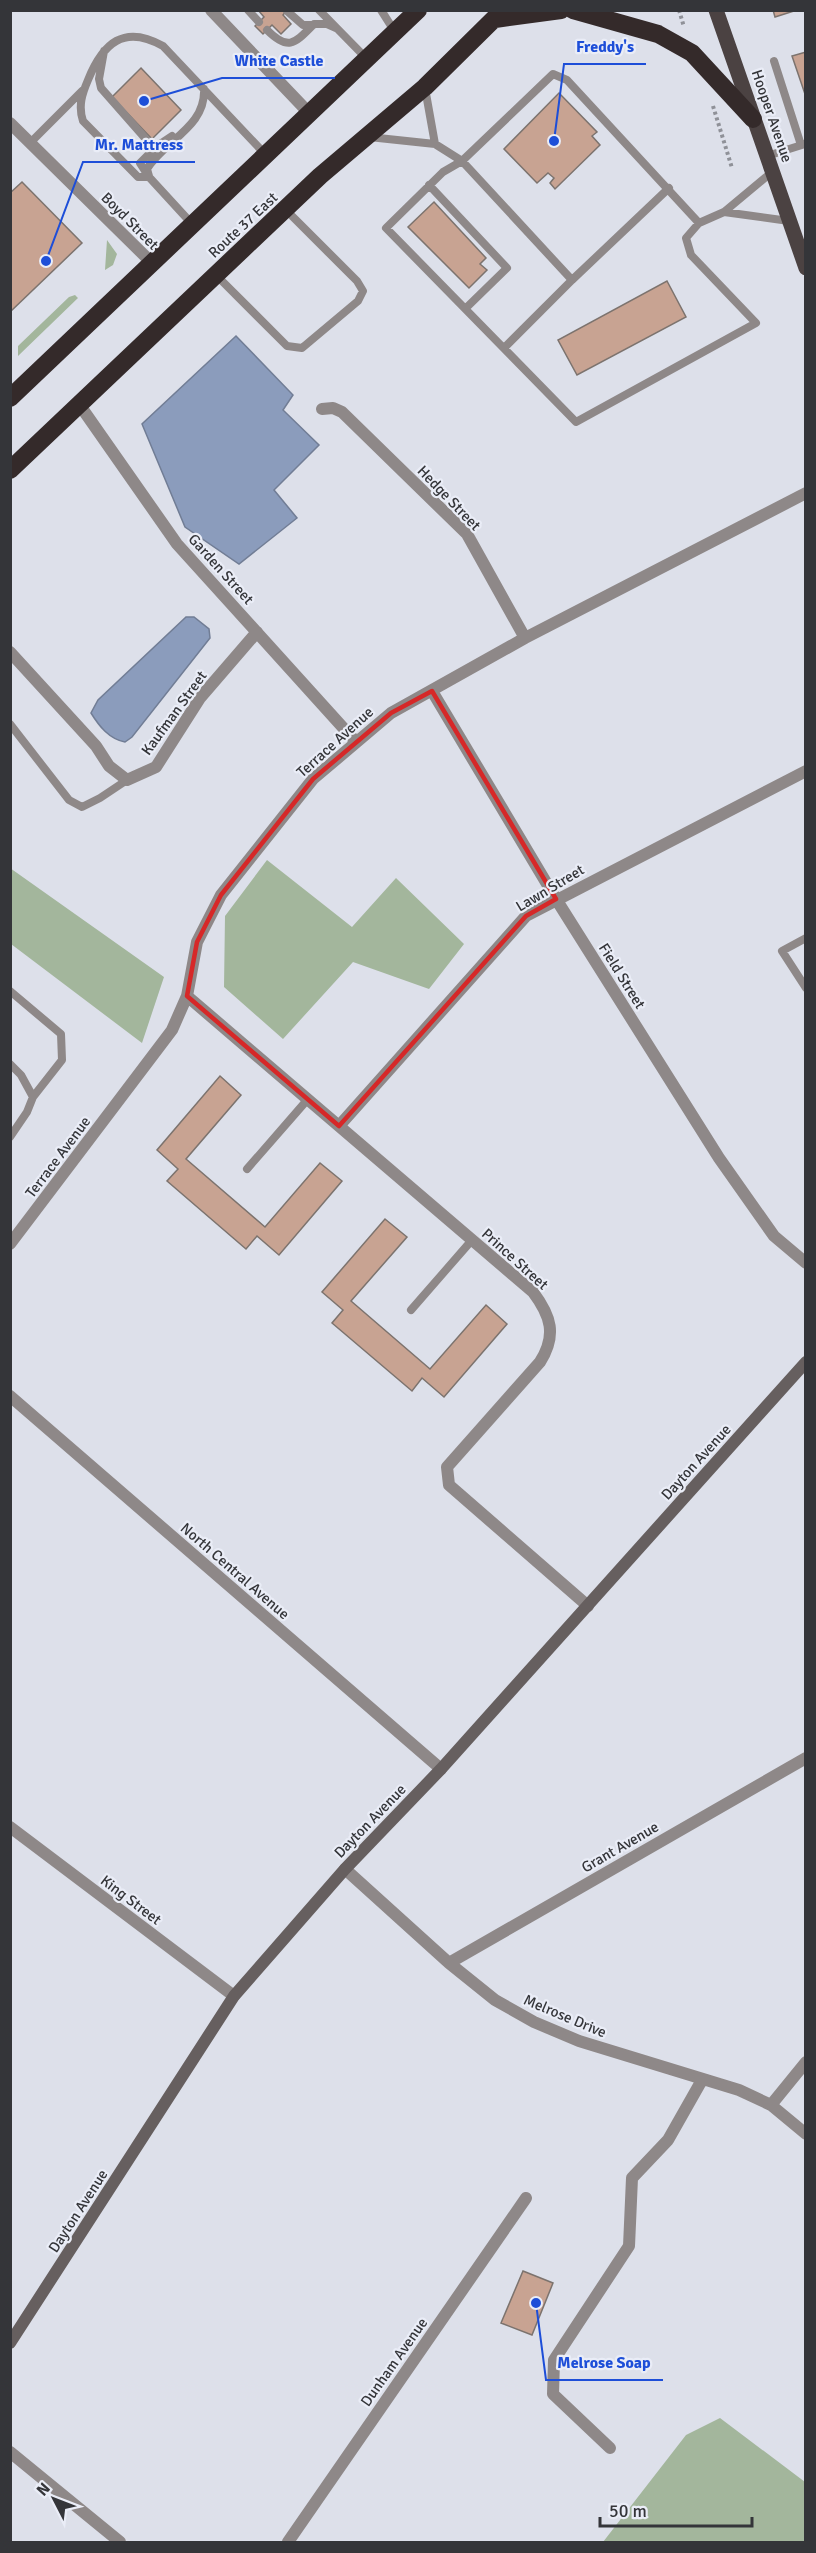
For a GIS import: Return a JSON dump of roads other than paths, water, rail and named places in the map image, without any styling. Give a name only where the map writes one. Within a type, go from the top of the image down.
[{"type":"highway","points":[[10,398],[418,10]]},
{"type":"highway","points":[[499,15],[561,10]]},
{"type":"highway","points":[[573,10],[658,34],[692,52],[753,119]]},
{"type":"highway","name":"Route 37 East","points":[[10,470],[320,176],[369,137],[425,87],[499,15]]},
{"type":"main road","name":"Hooper Avenue","points":[[716,10],[806,268]]},
{"type":"street","points":[[211,10],[309,113]]},
{"type":"street","name":"Boyd Street","points":[[10,123],[152,264]]},
{"type":"street","name":"Garden Street","points":[[79,405],[177,544],[356,742]]},
{"type":"street","name":"Hedge Street","points":[[322,409],[333,408],[342,412],[467,534],[525,638]]},
{"type":"street","name":"Terrace Avenue","points":[[10,1244],[172,1030],[187,996],[197,942],[220,895],[313,779],[391,713],[525,638],[806,492]]},
{"type":"street","name":"Kaufman Street","points":[[127,780],[156,766],[200,698],[257,632]]},
{"type":"street","points":[[10,652],[96,746],[110,766],[127,780]]},
{"type":"street","name":"Field Street","points":[[432,690],[556,899],[719,1158],[774,1236],[806,1263]]},
{"type":"street","name":"Lawn Street","points":[[339,1126],[526,916],[806,771]]},
{"type":"street","name":"Prince Street","points":[[187,996],[533,1292],[546,1309],[550,1327],[549,1347],[540,1362],[447,1467],[449,1485],[588,1606]]},
{"type":"street","name":"Dayton Avenue","points":[[10,2343],[234,1996],[345,1869],[441,1769],[806,1362]]},
{"type":"street","name":"North Central Avenue","points":[[10,1396],[441,1769]]},
{"type":"street","name":"Grant Avenue","points":[[449,1963],[806,1758]]},
{"type":"street","name":"King Street","points":[[10,1827],[234,1996]]},
{"type":"street","name":"Melrose Drive","points":[[345,1869],[449,1963],[495,2000],[534,2022],[579,2041],[739,2090],[771,2106],[806,2134]]},
{"type":"street","points":[[771,2106],[806,2062]]},
{"type":"street","points":[[610,2448],[553,2394],[554,2360],[629,2246],[632,2178],[668,2140],[702,2080]]},
{"type":"street","name":"Dunham Avenue","points":[[288,2542],[526,2198]]},
{"type":"street","points":[[10,2452],[120,2542]]},
{"type":"lane","points":[[248,10],[259,22]]},
{"type":"lane","points":[[319,10],[367,59]]},
{"type":"lane","points":[[381,10],[395,32]]},
{"type":"lane","points":[[287,11],[303,26],[324,23],[336,28]]},
{"type":"lane","points":[[267,30],[276,39],[288,44],[299,39],[314,24]]},
{"type":"lane","points":[[149,177],[138,177],[83,121],[80,104],[98,57],[112,42],[124,38],[153,40],[163,46],[265,154]]},
{"type":"lane","points":[[105,48],[99,79],[101,88],[152,146],[152,151],[140,163],[149,177],[193,225]]},
{"type":"lane","points":[[767,156],[803,144],[774,61]]},
{"type":"lane","points":[[699,223],[567,80],[554,74],[462,161],[443,172],[386,228],[576,422],[756,323],[691,255],[686,237],[699,223],[724,212],[772,172]]},
{"type":"lane","points":[[425,87],[435,144]]},
{"type":"lane","points":[[149,177],[147,170],[153,160],[197,119],[203,104],[204,88]]},
{"type":"lane","points":[[30,143],[84,89]]},
{"type":"lane","points":[[152,146],[160,144],[197,119]]},
{"type":"lane","points":[[369,137],[435,144],[462,161],[572,280]]},
{"type":"lane","points":[[429,185],[507,268],[465,308]]},
{"type":"lane","points":[[505,347],[669,188]]},
{"type":"lane","points":[[216,275],[287,346],[302,348],[358,301],[363,291],[357,281],[285,209]]},
{"type":"lane","points":[[724,212],[789,221]]},
{"type":"lane","points":[[10,724],[69,800],[82,807],[127,780]]},
{"type":"lane","points":[[806,938],[782,951],[806,988]]},
{"type":"lane","points":[[10,991],[61,1034],[62,1059],[33,1097],[27,1112],[10,1137]]},
{"type":"lane","points":[[10,1064],[21,1075],[33,1097]]},
{"type":"lane","points":[[247,1169],[308,1099]]},
{"type":"lane","points":[[411,1310],[472,1240]]},
{"type":"water","points":[[236,336],[293,395],[283,410],[319,445],[274,490],[297,518],[239,564],[185,527],[142,424]]},
{"type":"water","points":[[186,617],[194,617],[209,629],[210,638],[132,737],[125,742],[109,735],[91,713],[98,700]]},
{"type":"place","name":"White Castle","points":[[144,101]]},
{"type":"place","name":"Freddy's","points":[[554,141]]},
{"type":"place","name":"Mr. Mattress","points":[[46,261]]},
{"type":"place","name":"Melrose Soap","points":[[536,2303]]}]
